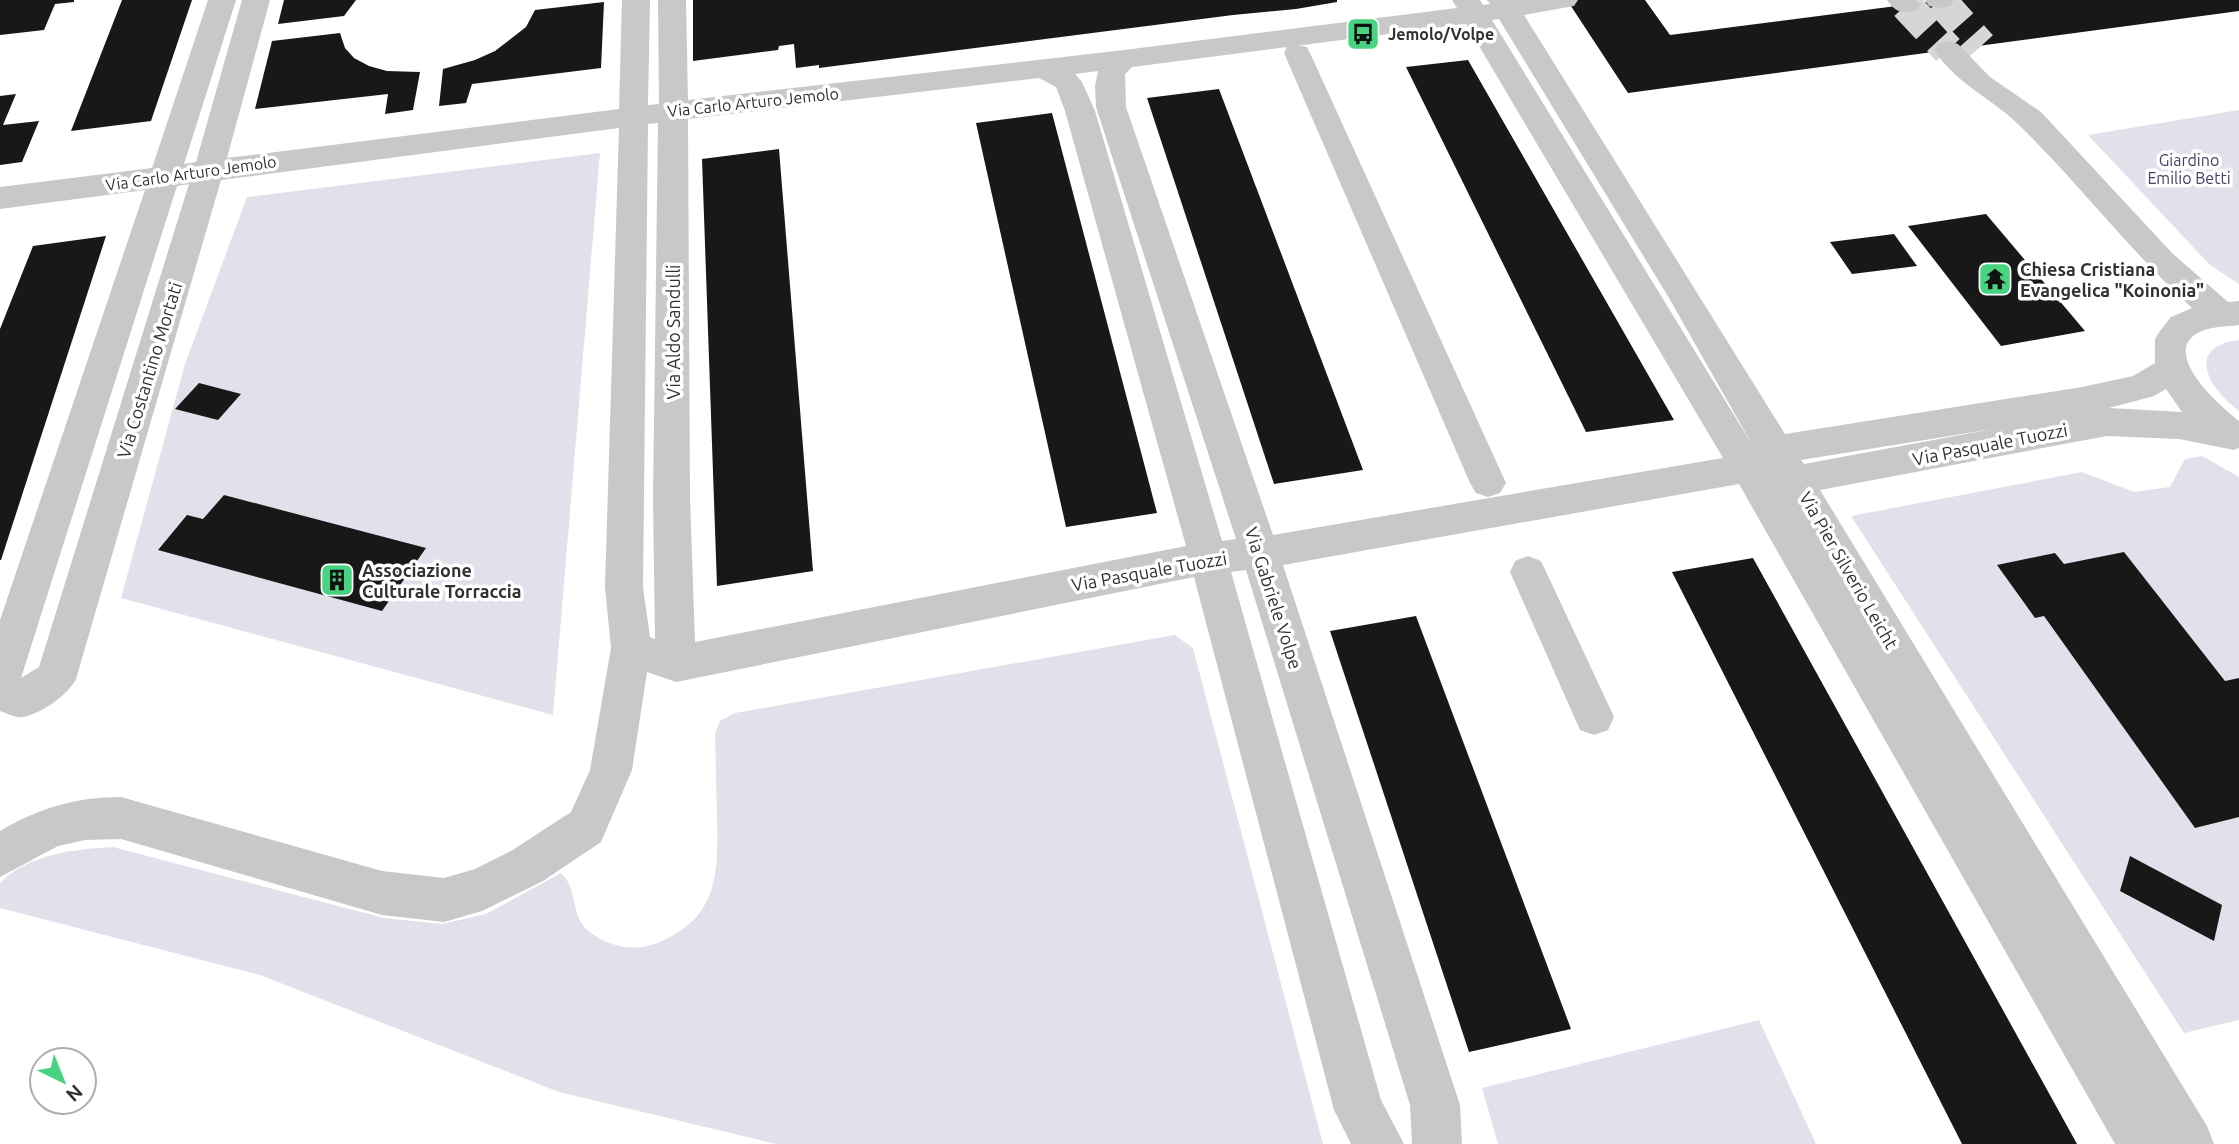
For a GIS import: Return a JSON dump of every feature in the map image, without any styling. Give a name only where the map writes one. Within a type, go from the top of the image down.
[{"type":"street","points":[[0,680],[222,0]]},
{"type":"street","name":"Via Costantino Mortati","points":[[0,693],[21,699],[56,679],[209,170],[256,0]]},
{"type":"street","points":[[0,856],[51,825],[86,817],[121,818],[382,893],[444,900],[482,888],[527,866],[586,827],[611,770],[631,648],[624,587],[636,0]]},
{"type":"street","name":"Via Aldo Sandulli","points":[[672,0],[675,111],[672,581],[676,664]]},
{"type":"street","name":"Via Carlo Arturo Jemolo","points":[[0,198],[632,116],[1124,59],[1487,6],[1564,0]]},
{"type":"street","name":"Via Pier Silverio Leicht","points":[[1487,6],[2189,1144]]},
{"type":"street","points":[[1981,46],[2009,77],[2031,119]]},
{"type":"street","points":[[1948,50],[1980,83],[2031,119],[2161,261],[2229,313]]},
{"type":"street","points":[[1297,53],[1488,483]]},
{"type":"street","name":"Via Gabriele Volpe","points":[[1124,59],[1116,64],[1108,78],[1111,107],[1260,554],[1435,1105],[1437,1144]]},
{"type":"street","points":[[1043,68],[1068,82],[1080,111],[1359,1110],[1379,1144]]},
{"type":"street","points":[[2229,313],[2194,318],[2177,331],[2169,348],[2172,369],[2193,404],[2236,437]]},
{"type":"street","name":"Via Pasquale Tuozzi","points":[[676,664],[1207,558],[1260,554],[1773,466],[2093,399],[2142,387],[2172,369]]},
{"type":"street","name":"Via Pasquale Tuozzi","points":[[1773,466],[2107,422],[2179,425],[2236,437]]},
{"type":"street","name":"Via Pier Silverio Leicht","points":[[1773,466],[2143,1144]]},
{"type":"street","points":[[1528,572],[1594,717]]},
{"type":"street","points":[[631,648],[676,664]]},
{"type":"green space","name":"Giardino Emilio Betti","points":[[2239,110],[2239,284],[2210,265],[2088,135]]},
{"type":"green space","points":[[600,153],[553,715],[121,598],[185,364],[247,197]]},
{"type":"green space","points":[[2239,340],[2239,411],[2211,381],[2207,360],[2211,351],[2222,344]]},
{"type":"green space","points":[[2202,456],[2239,477],[2239,1020],[2184,1033],[1851,516],[2082,472],[2134,492],[2170,487],[2185,459]]},
{"type":"green space","points":[[1175,635],[1193,648],[1323,1144],[776,1144],[559,1092],[260,975],[0,908],[0,883],[24,865],[53,855],[113,847],[384,918],[442,924],[486,914],[561,873],[570,887],[580,920],[591,933],[606,942],[623,947],[649,946],[678,933],[693,920],[711,891],[717,855],[715,733],[720,721],[735,713]]},
{"type":"green space","points":[[1759,1020],[1816,1144],[1498,1144],[1482,1088]]},
{"type":"building","points":[[0,0],[74,2],[55,4],[44,30],[0,35]]},
{"type":"building","points":[[122,0],[192,0],[151,121],[71,131]]},
{"type":"building","points":[[284,0],[356,0],[344,16],[278,24]]},
{"type":"building","points":[[693,0],[1337,2],[819,68],[819,65],[796,68],[794,44],[779,46],[778,50],[693,61]]},
{"type":"building","points":[[1567,0],[1645,0],[1670,35],[1943,0],[2239,0],[2239,11],[1628,93]]},
{"type":"building","points":[[604,2],[601,68],[472,84],[466,103],[439,106],[443,69],[495,51],[526,27],[535,10]]},
{"type":"building","points":[[340,33],[345,48],[354,58],[369,66],[387,71],[420,72],[413,110],[385,114],[388,94],[255,109],[272,41]]},
{"type":"building","points":[[1468,60],[1674,420],[1586,432],[1406,67]]},
{"type":"building","points":[[1219,89],[1363,470],[1274,484],[1147,98]]},
{"type":"building","points":[[16,94],[3,125],[39,121],[22,162],[0,165],[0,96]]},
{"type":"building","points":[[1052,113],[1157,513],[1066,527],[976,123]]},
{"type":"building","points":[[779,149],[813,571],[717,586],[702,159]]},
{"type":"building","name":"Chiesa Cristiana Evangelica \"Koinonia\"","points":[[1986,214],[2085,331],[2001,346],[1908,226]]},
{"type":"building","points":[[1894,234],[1917,266],[1852,274],[1830,242]]},
{"type":"building","points":[[106,236],[0,560],[0,329],[33,246]]},
{"type":"building","points":[[199,383],[241,394],[218,420],[175,409]]},
{"type":"building","name":"Associazione Culturale Torraccia","points":[[224,495],[426,548],[382,611],[158,550],[187,515],[203,519]]},
{"type":"building","points":[[2124,552],[2225,681],[2239,678],[2239,817],[2195,828],[2044,616],[2035,618],[1997,565],[2055,553],[2064,564]]},
{"type":"building","points":[[1753,558],[2077,1144],[1962,1144],[1672,572]]},
{"type":"building","points":[[1416,616],[1571,1029],[1469,1052],[1330,631]]},
{"type":"building","points":[[2130,856],[2222,905],[2214,941],[2120,891]]},
{"type":"tunnel","points":[[1940,0],[1981,46]]},
{"type":"tunnel","points":[[1906,5],[1948,50]]},
{"type":"place","name":"Jemolo/Volpe","points":[[1363,34]]},
{"type":"place","name":"Chiesa Cristiana Evangelica \"Koinonia\"","points":[[1995,279]]},
{"type":"place","name":"Associazione Culturale Torraccia","points":[[337,580]]}]
